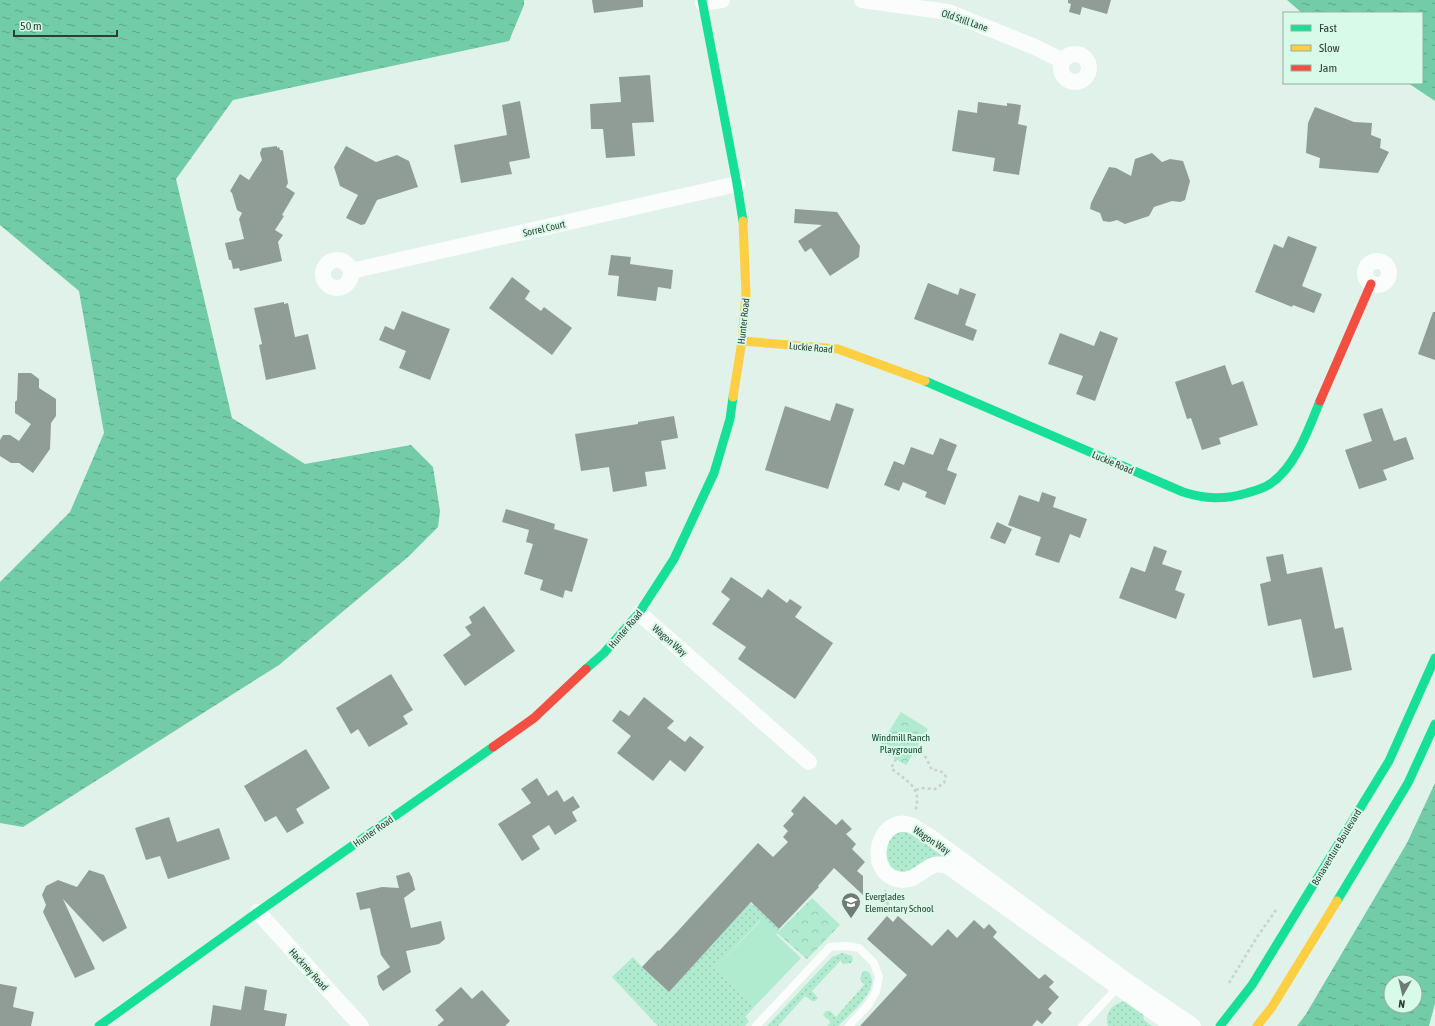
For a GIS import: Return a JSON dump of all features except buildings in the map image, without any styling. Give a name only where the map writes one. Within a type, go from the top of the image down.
[{"type":"street","points":[[702,2],[722,0]]},
{"type":"street","name":"Old Still Lane","points":[[862,0],[948,12],[1035,47],[1063,61]]},
{"type":"street","name":"Hunter Road","points":[[99,1026],[534,718],[604,653],[639,613],[674,559],[714,473],[730,419],[742,341],[746,294],[744,230],[737,184],[702,2]]},
{"type":"street","name":"Sorrel Court","points":[[351,271],[737,184]]},
{"type":"street","name":"Luckie Road","points":[[742,341],[838,349],[914,376],[1183,492],[1200,498],[1221,500],[1238,496],[1272,483],[1287,468],[1304,438],[1371,284]]},
{"type":"street","name":"Wagon Way","points":[[639,613],[809,762]]},
{"type":"street","name":"Bonaventure Boulevard","points":[[1220,1026],[1252,985],[1389,761],[1435,658]]},
{"type":"street","points":[[1257,1026],[1272,1007],[1408,783],[1435,724]]},
{"type":"street","name":"Wagon Way","points":[[1173,1026],[946,865],[935,865],[927,868],[912,878],[904,880],[894,877],[886,872],[880,864],[878,855],[879,844],[884,834],[890,828],[899,824],[910,825],[929,836],[1124,979],[1193,1026]]},
{"type":"street","name":"Hackney Road","points":[[258,912],[361,1026]]},
{"type":"lane","points":[[756,1026],[830,948],[847,946],[859,948],[874,963],[879,977],[876,992],[868,1005],[849,1026]]},
{"type":"lane","points":[[1082,1026],[1118,987]]},
{"type":"lane","points":[[1088,1019],[1095,1026]]},
{"type":"path","points":[[916,749],[920,750],[925,756],[932,770],[939,770],[944,773],[946,777],[944,783],[935,789],[923,788],[916,790]]},
{"type":"path","points":[[896,759],[891,768],[916,790],[918,797],[918,804],[912,817]]},
{"type":"path","points":[[885,885],[888,906]]},
{"type":"path","points":[[1229,984],[1257,937],[1277,908]]},
{"type":"green space","name":"Windmill Ranch Playground","points":[[901,712],[928,729],[906,765],[878,749]]},
{"type":"green space","points":[[900,832],[912,832],[944,856],[944,860],[901,874],[889,867],[884,849],[890,837]]},
{"type":"green space","points":[[812,898],[840,925],[807,959],[777,933]]},
{"type":"green space","points":[[750,903],[779,929],[776,935],[760,920],[715,969],[755,1006],[745,1017],[749,1021],[745,1026],[658,1026],[612,977],[633,957],[669,992]]},
{"type":"green space","points":[[761,920],[801,958],[755,1006],[715,969]]},
{"type":"green space","points":[[842,953],[852,956],[853,960],[851,963],[843,964],[841,960],[812,991],[818,998],[815,1001],[812,1001],[805,996],[778,1026],[767,1026],[832,957]]},
{"type":"green space","points":[[863,971],[867,971],[871,977],[872,984],[869,992],[857,1008],[838,1026],[827,1026],[831,1022],[823,1015],[826,1011],[830,1011],[836,1017],[864,985],[860,979]]},
{"type":"green space","points":[[1125,1001],[1143,1014],[1144,1020],[1152,1026],[1108,1026],[1107,1017],[1110,1010],[1116,1004]]},
{"type":"water","points":[[0,0],[524,0],[524,5],[509,41],[233,100],[176,179],[232,418],[305,464],[411,445],[433,467],[440,511],[438,527],[408,557],[279,665],[23,827],[0,823],[0,582],[70,512],[104,433],[79,291],[0,225]]},
{"type":"water","points":[[1287,0],[1435,0],[1435,101],[1410,84],[1423,84],[1423,12],[1301,12]]},
{"type":"water","points":[[1435,783],[1435,1003],[1429,1026],[1297,1026],[1306,1014],[1407,843]]},
{"type":"traffic: fast","points":[[702,0],[743,221]]},
{"type":"traffic: fast","points":[[925,381],[1183,492],[1215,498],[1230,497],[1258,490],[1267,486],[1279,477],[1287,468],[1300,447],[1320,401]]},
{"type":"traffic: fast","points":[[586,669],[604,653],[639,613],[674,559],[714,473],[730,419],[733,397]]},
{"type":"traffic: fast","points":[[1220,1026],[1252,985],[1389,761],[1435,658]]},
{"type":"traffic: fast","points":[[1337,901],[1408,783],[1435,724]]},
{"type":"traffic: fast","points":[[99,1026],[493,747]]},
{"type":"traffic: slow","points":[[733,397],[742,341],[746,294],[743,221]]},
{"type":"traffic: slow","points":[[742,341],[838,349],[925,381]]},
{"type":"traffic: slow","points":[[1257,1026],[1272,1007],[1337,901]]},
{"type":"traffic: jam","points":[[1320,401],[1371,284]]},
{"type":"traffic: jam","points":[[493,747],[534,718],[586,669]]},
{"type":"place","name":"Everglades Elementary School","points":[[851,919]]}]
